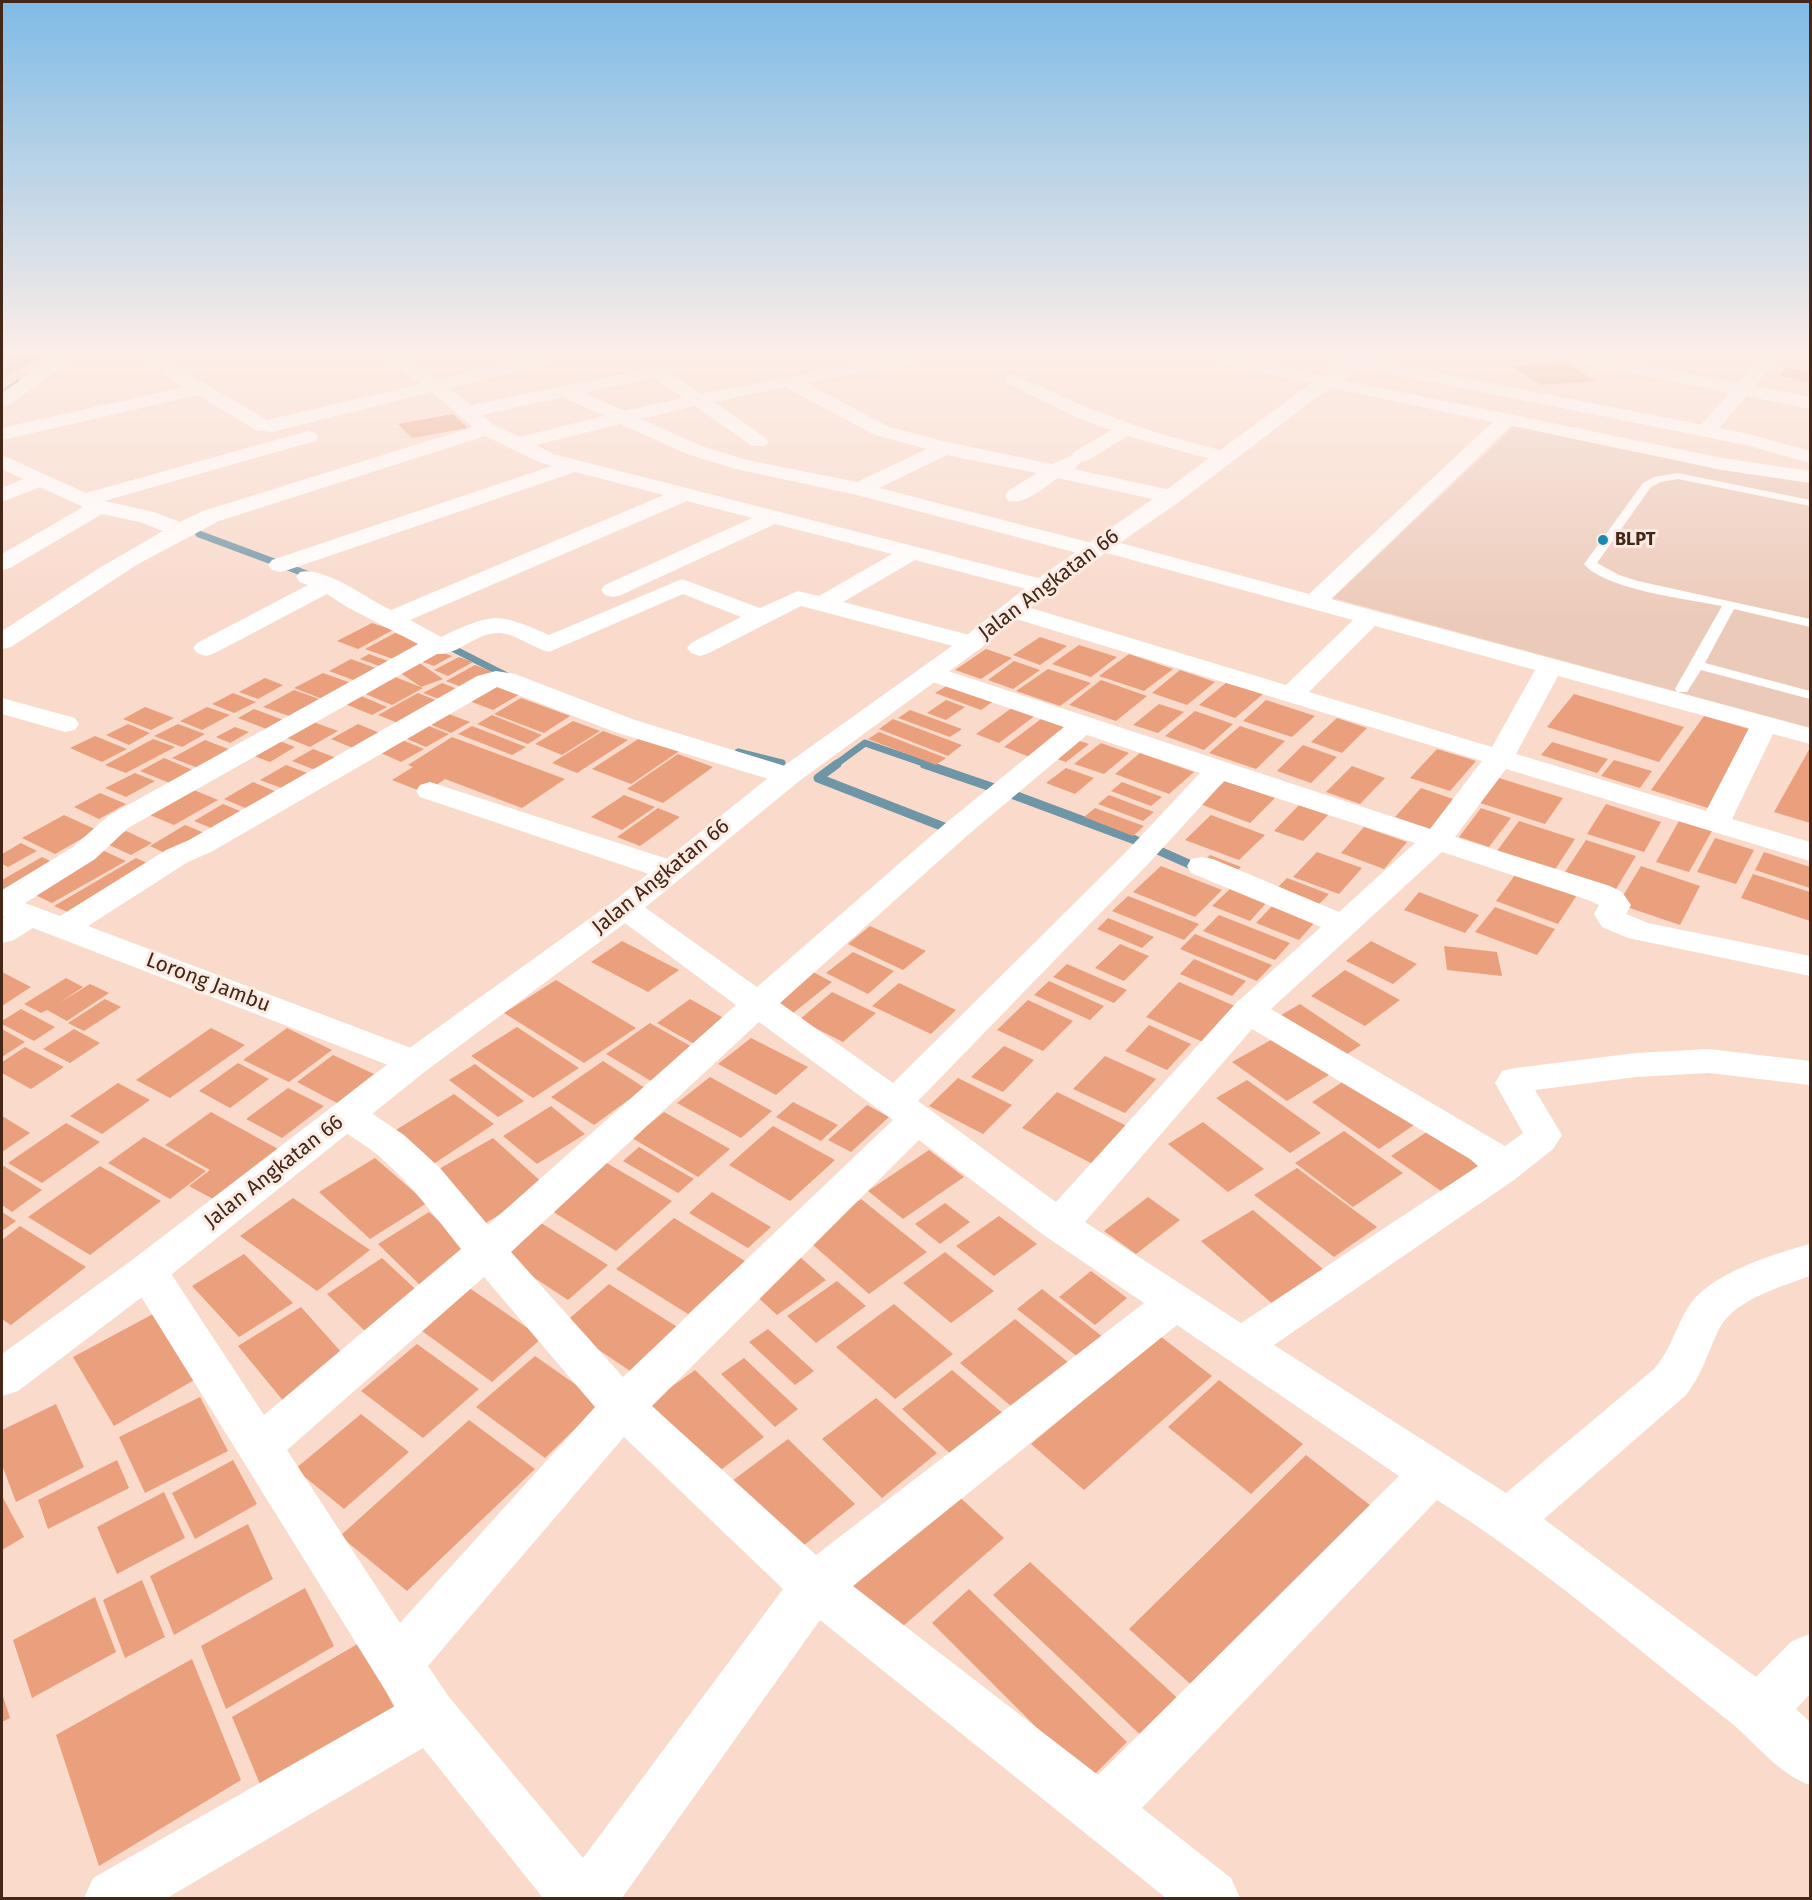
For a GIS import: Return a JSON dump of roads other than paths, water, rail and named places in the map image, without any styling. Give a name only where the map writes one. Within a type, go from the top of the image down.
[{"type":"main road","points":[[2,563],[92,504],[301,441]]},
{"type":"main road","points":[[2,642],[128,560],[180,530],[244,505],[450,441]]},
{"type":"main road","points":[[511,441],[533,453],[572,466],[774,516],[909,554],[1042,586]]},
{"type":"main road","points":[[518,444],[530,441]]},
{"type":"main road","points":[[674,441],[697,451],[792,477],[866,490],[1315,601],[1550,666],[1679,695],[1764,724],[1810,736]]},
{"type":"main road","points":[[920,441],[945,448],[1069,463],[1171,497]]},
{"type":"main road","points":[[1016,496],[1106,441]]},
{"type":"main road","points":[[1167,441],[1224,457]]},
{"type":"main road","name":"Jalan Angkatan 66","points":[[2,1378],[147,1271],[414,1062],[625,908],[669,870],[795,771],[972,643],[1042,586],[1171,497],[1246,441]]},
{"type":"main road","points":[[1315,601],[1475,441]]},
{"type":"main road","points":[[1626,441],[1722,464],[1810,477]]},
{"type":"main road","points":[[1653,441],[1810,472]]},
{"type":"main road","points":[[1682,441],[1810,462]]},
{"type":"main road","points":[[1741,441],[1810,457]]},
{"type":"main road","points":[[818,528],[866,490],[945,448]]},
{"type":"main road","points":[[2,461],[92,504],[146,518],[180,530]]},
{"type":"main road","points":[[572,466],[287,562],[393,618],[437,645],[483,667],[625,726],[795,771]]},
{"type":"main road","points":[[2,496],[38,480]]},
{"type":"main road","points":[[393,618],[682,495]]},
{"type":"main road","points":[[613,590],[774,516]]},
{"type":"main road","points":[[824,603],[909,554]]},
{"type":"main road","points":[[206,648],[328,584]]},
{"type":"main road","points":[[2,933],[11,908],[84,853],[118,822],[437,645],[485,626],[506,625],[549,644],[682,586],[760,616]]},
{"type":"main road","points":[[700,648],[798,597],[972,643]]},
{"type":"main road","points":[[1012,610],[1810,852]]},
{"type":"main road","points":[[1292,694],[1370,617]]},
{"type":"main road","points":[[1059,1225],[1248,1011],[1437,840],[1500,757],[1550,666]]},
{"type":"main road","points":[[63,928],[177,856],[200,846],[486,682],[483,667]]},
{"type":"main road","points":[[930,673],[1606,897],[1615,905],[1610,914],[1613,920],[1631,928],[1810,966]]},
{"type":"main road","points":[[2,706],[65,724]]},
{"type":"main road","points":[[260,1446],[486,1251],[757,1005],[954,832],[1084,724]]},
{"type":"main road","points":[[1715,823],[1764,724]]},
{"type":"main road","points":[[397,1664],[622,1407],[906,1111],[1219,770]]},
{"type":"main road","points":[[430,791],[669,870]]},
{"type":"main road","points":[[1202,866],[1343,925]]},
{"type":"main road","name":"Lorong Jambu","points":[[11,908],[414,1062]]},
{"type":"main road","points":[[625,908],[906,1111],[1059,1225],[1433,1473],[1509,1520],[1759,1711],[1810,1758]]},
{"type":"main road","points":[[1248,1011],[1483,1149],[1496,1160],[1500,1170]]},
{"type":"main road","points":[[1240,1346],[1500,1170],[1543,1135],[1513,1083],[1523,1077],[1636,1065],[1709,1061],[1810,1072]]},
{"type":"main road","points":[[348,1114],[391,1145],[426,1179],[622,1407],[815,1586],[1210,1899]]},
{"type":"main road","points":[[1509,1520],[1670,1382],[1690,1355],[1702,1320],[1711,1307],[1744,1286],[1810,1260]]},
{"type":"main road","points":[[147,1271],[430,1715],[579,1899]]},
{"type":"main road","points":[[588,1899],[815,1586],[1176,1302]]},
{"type":"main road","points":[[1100,1812],[1433,1473]]},
{"type":"main road","points":[[1759,1711],[1810,1658]]},
{"type":"main road","points":[[113,1899],[430,1715]]},
{"type":"lane","points":[[1810,503],[1702,480],[1667,477],[1647,485],[1590,564],[1598,572],[1614,578],[1810,623]]},
{"type":"lane","points":[[1679,695],[1730,604]]},
{"type":"lane","points":[[1697,665],[1810,695]]},
{"type":"waterway","points":[[199,534],[312,576]]},
{"type":"waterway","points":[[446,645],[509,677]]},
{"type":"waterway","points":[[835,765],[865,743],[929,765]]},
{"type":"waterway","points":[[738,752],[782,763]]},
{"type":"waterway","points":[[837,764],[818,778],[944,827]]},
{"type":"waterway","points":[[924,764],[997,789]]},
{"type":"waterway","points":[[1014,795],[1135,840],[1198,868]]},
{"type":"place","name":"BLPT","points":[[1603,540]]}]
